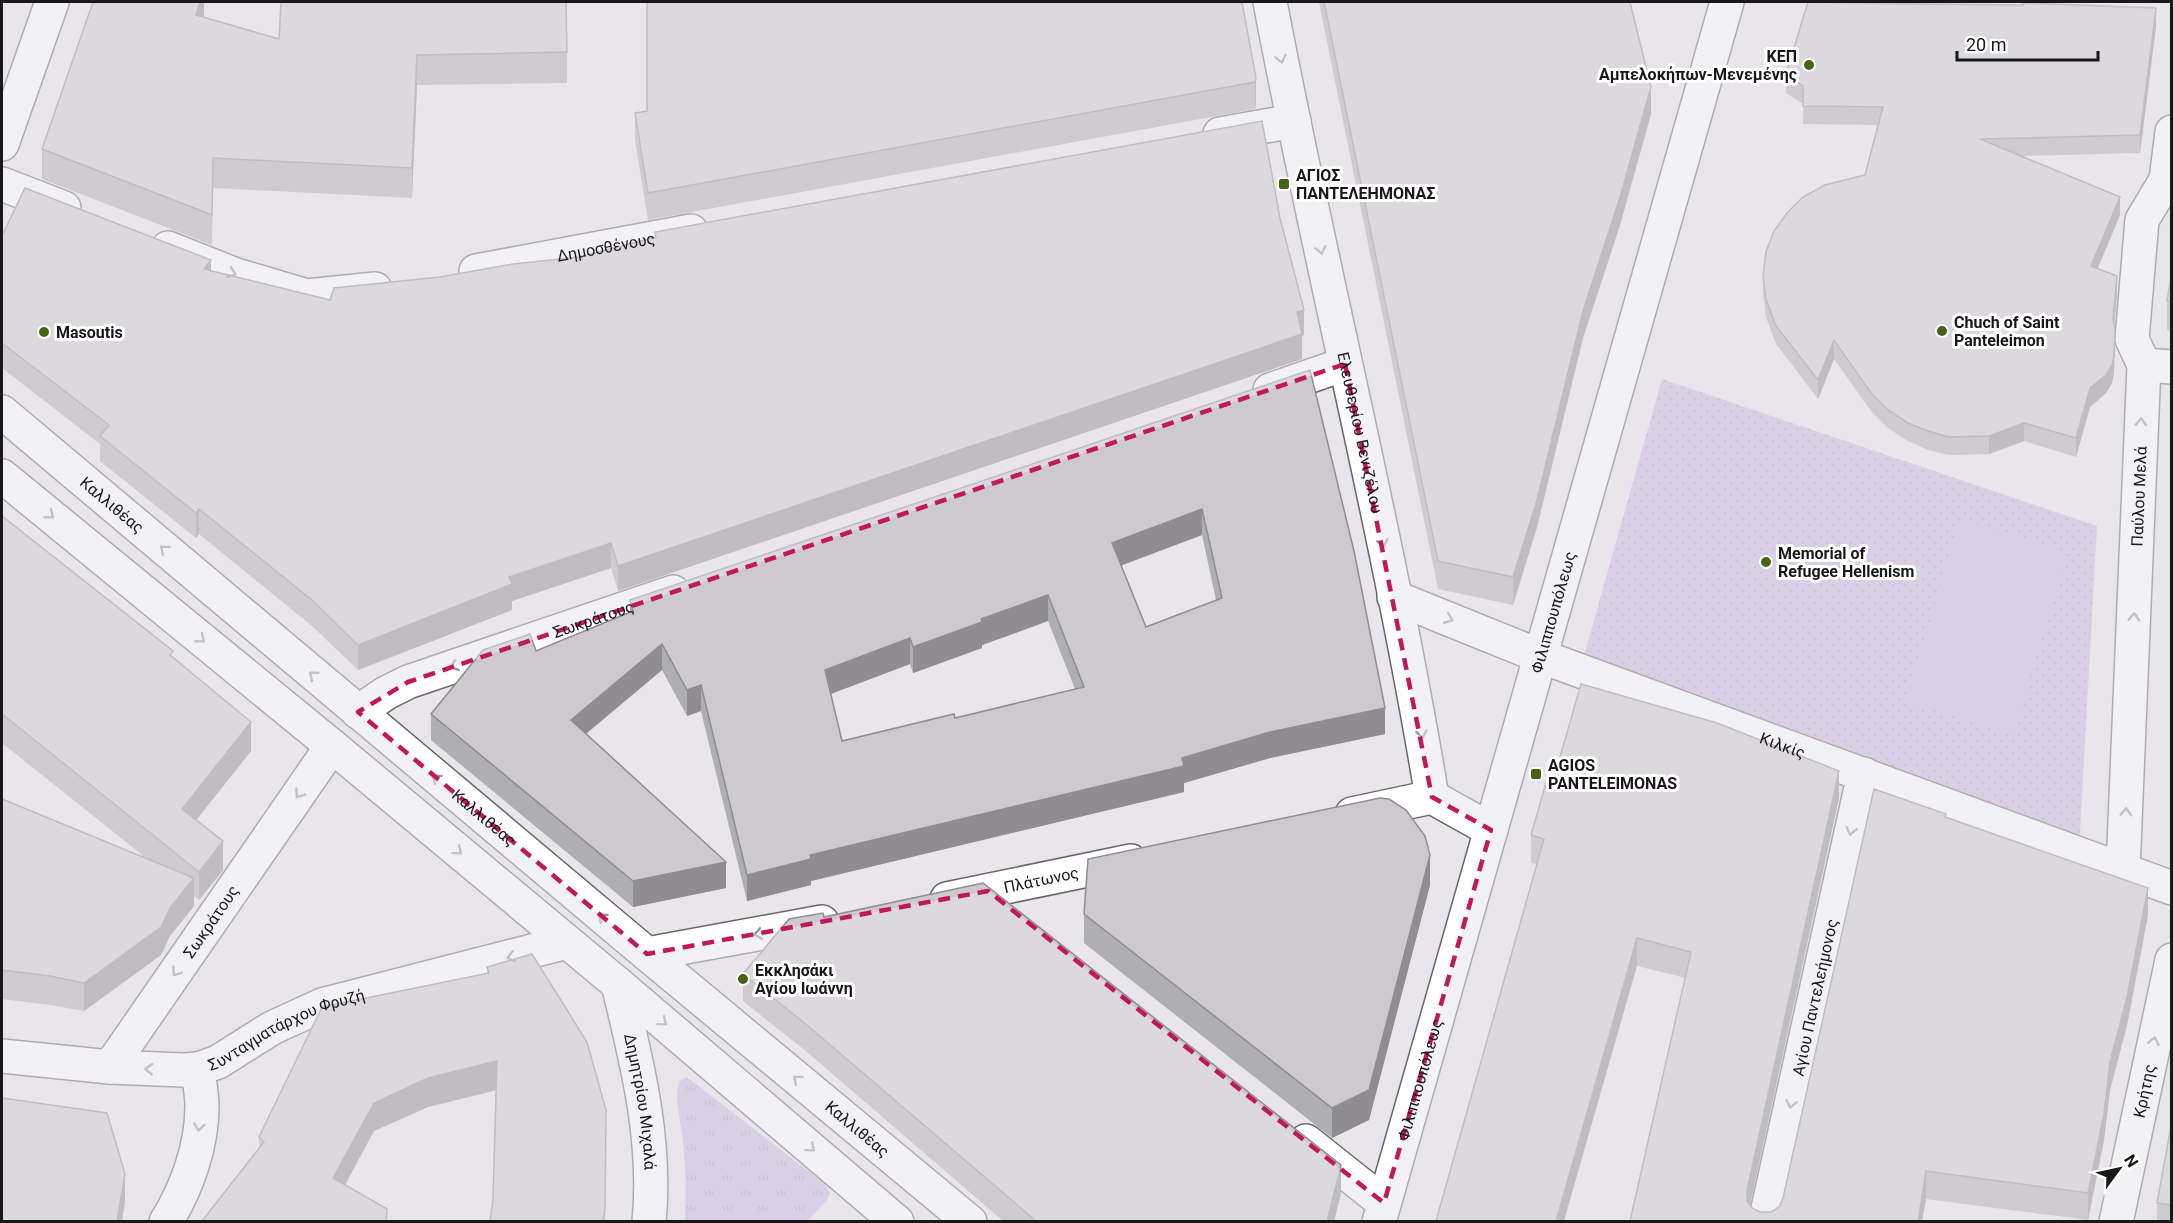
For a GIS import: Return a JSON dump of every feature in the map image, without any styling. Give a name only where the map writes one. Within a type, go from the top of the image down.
[{"type":"street","points":[[2,144],[52,2]]},
{"type":"street","name":"Ελευθερίου Βενιζέλου","points":[[1270,2],[1422,731],[1432,797]]},
{"type":"street","name":"Φιλιππουπόλεως","points":[[1382,1212],[1727,2]]},
{"type":"street","points":[[1188,140],[1294,121]]},
{"type":"street","name":"Παύλου Μελά","points":[[2123,870],[2158,366],[2132,339],[2142,220],[2166,180],[2172,132]]},
{"type":"street","points":[[2,184],[87,217]]},
{"type":"street","name":"Δημοσθένους","points":[[446,276],[717,227]]},
{"type":"street","points":[[140,237],[237,275],[307,296],[399,285]]},
{"type":"street","points":[[1243,399],[1345,364]]},
{"type":"street","name":"Καλλιθέας","points":[[2,412],[647,954],[970,1221]]},
{"type":"street","points":[[2,476],[618,984],[893,1220]]},
{"type":"street","name":"Σωκράτους","points":[[358,712],[386,693],[408,682],[701,582]]},
{"type":"street","name":"Κιλκίς","points":[[1394,597],[1540,656],[2172,888]]},
{"type":"street","name":"Σωκράτους","points":[[110,1067],[332,746]]},
{"type":"street","name":"Αγίου Παντελεήμονος","points":[[1765,1221],[1864,774]]},
{"type":"street","points":[[1327,819],[1432,797],[1491,830]]},
{"type":"street","name":"Πλάτωνος","points":[[917,904],[1163,854]]},
{"type":"street","points":[[988,891],[1015,913]]},
{"type":"street","points":[[647,954],[847,917]]},
{"type":"street","name":"Συνταγματάρχου Φρυζή","points":[[2,1056],[110,1067],[198,1069],[219,1062],[272,1028],[322,1005],[567,942]]},
{"type":"street","name":"Κρήτης","points":[[2116,1221],[2172,960]]},
{"type":"street","name":"Δημητρίου Μιχαλά","points":[[618,984],[634,1049],[646,1119],[650,1164],[649,1221]]},
{"type":"street","points":[[166,1221],[186,1181],[194,1158],[202,1106],[198,1069]]},
{"type":"street","points":[[1283,1123],[1382,1212]]},
{"type":"highlighted area","points":[[1345,364],[1432,797],[1491,830],[1384,1203],[988,891],[647,954],[358,712],[408,682]]},
{"type":"green space","points":[[1662,379],[2097,526],[2079,850],[1584,656]]},
{"type":"green space","points":[[1960,520],[2067,553],[2013,734],[1906,702]]},
{"type":"green space","points":[[687,1077],[825,1184],[830,1193],[827,1200],[807,1221],[685,1221],[685,1161],[677,1096],[679,1081]]},
{"type":"building","points":[[93,2],[200,2],[196,15],[279,39],[281,2],[566,2],[567,52],[417,55],[412,168],[213,158],[212,215],[42,149]]},
{"type":"building","points":[[647,2],[1242,2],[1256,78],[1255,82],[648,193],[635,113],[647,111]]},
{"type":"building","points":[[1324,2],[1630,2],[1651,87],[1620,197],[1583,311],[1537,500],[1513,577],[1438,561]]},
{"type":"building","points":[[1808,2],[2023,5],[2023,3],[2156,8],[2140,135],[1980,139],[2120,197],[2091,266],[2117,276],[2113,319],[2114,355],[2112,365],[2106,375],[2090,388],[2076,438],[2024,423],[1989,436],[1949,437],[1928,431],[1908,423],[1888,410],[1871,393],[1834,340],[1818,380],[1776,326],[1766,299],[1763,276],[1766,252],[1774,231],[1803,197],[1825,185],[1865,175],[1883,107],[1803,106],[1803,86],[1786,74]]},
{"type":"building","points":[[1262,121],[1280,218],[1304,310],[1297,312],[1302,334],[618,566],[611,543],[509,577],[512,584],[358,645],[312,600],[199,509],[196,513],[100,436],[109,425],[2,343],[2,236],[25,188],[211,260],[204,269],[330,300],[334,288],[440,277],[513,264],[579,257],[656,237],[655,232]]},
{"type":"building","points":[[2172,272],[2172,302],[2167,301]]},
{"type":"building","points":[[1310,370],[1354,551],[1385,708],[1270,732],[1182,758],[1184,766],[810,855],[811,859],[747,875],[701,685],[687,690],[662,644],[571,720],[726,862],[633,881],[431,714],[483,650],[530,634],[536,651],[633,611],[630,600]],"holes":[[[1202,509],[1222,598],[1146,627],[1112,543]],[[1048,595],[1084,687],[955,718],[954,714],[842,741],[825,670],[910,638],[913,647]]]},
{"type":"building","points":[[2,516],[173,651],[170,655],[251,722],[182,809],[223,841],[199,872],[2,714]]},
{"type":"building","points":[[1581,684],[1717,723],[1839,771],[1747,1190],[1747,1201],[1752,1208],[1760,1212],[1771,1212],[1779,1207],[1783,1198],[1874,789],[1946,814],[1945,817],[2148,888],[2127,997],[2110,1062],[2104,1113],[2088,1193],[1926,1171],[1918,1221],[1630,1221],[1691,952],[1637,938],[1556,1221],[1436,1221],[1544,839],[1531,835],[1548,776],[1554,778]]},
{"type":"building","points":[[1380,798],[1389,799],[1406,810],[1425,836],[1430,855],[1369,1090],[1332,1108],[1084,914],[1088,859]]},
{"type":"building","points":[[2,799],[194,878],[170,908],[161,927],[84,983],[2,970]]},
{"type":"building","points":[[983,883],[1341,1165],[1327,1221],[1036,1221],[807,1025],[743,974],[789,919],[823,913],[824,917]]},
{"type":"building","points":[[532,954],[587,1042],[606,1110],[603,1221],[490,1221],[493,1199],[497,1061],[428,1078],[374,1103],[333,1178],[387,1209],[386,1221],[202,1221],[264,1142],[259,1137],[322,1007],[489,973],[487,967]]},
{"type":"building","points":[[2,1098],[107,1113],[125,1174],[117,1221],[2,1221]]},
{"type":"building","points":[[2172,1121],[2172,1205],[2157,1203]]},
{"type":"place","name":"ΚΕΠ Αμπελοκήπων-Μενεμένης","points":[[1809,65]]},
{"type":"place","name":"ΑΓΙΟΣ ΠΑΝΤΕΛΕΗΜΟΝΑΣ","points":[[1284,184]]},
{"type":"place","name":"Chuch of Saint Panteleimon","points":[[1942,331]]},
{"type":"place","name":"Masoutis","points":[[44,332]]},
{"type":"place","name":"Memorial of Refugee Hellenism","points":[[1766,562]]},
{"type":"place","name":"AGIOS PANTELEIMONAS","points":[[1536,774]]},
{"type":"place","name":"Εκκλησάκι Αγίου Ιωάννη","points":[[743,979]]}]
